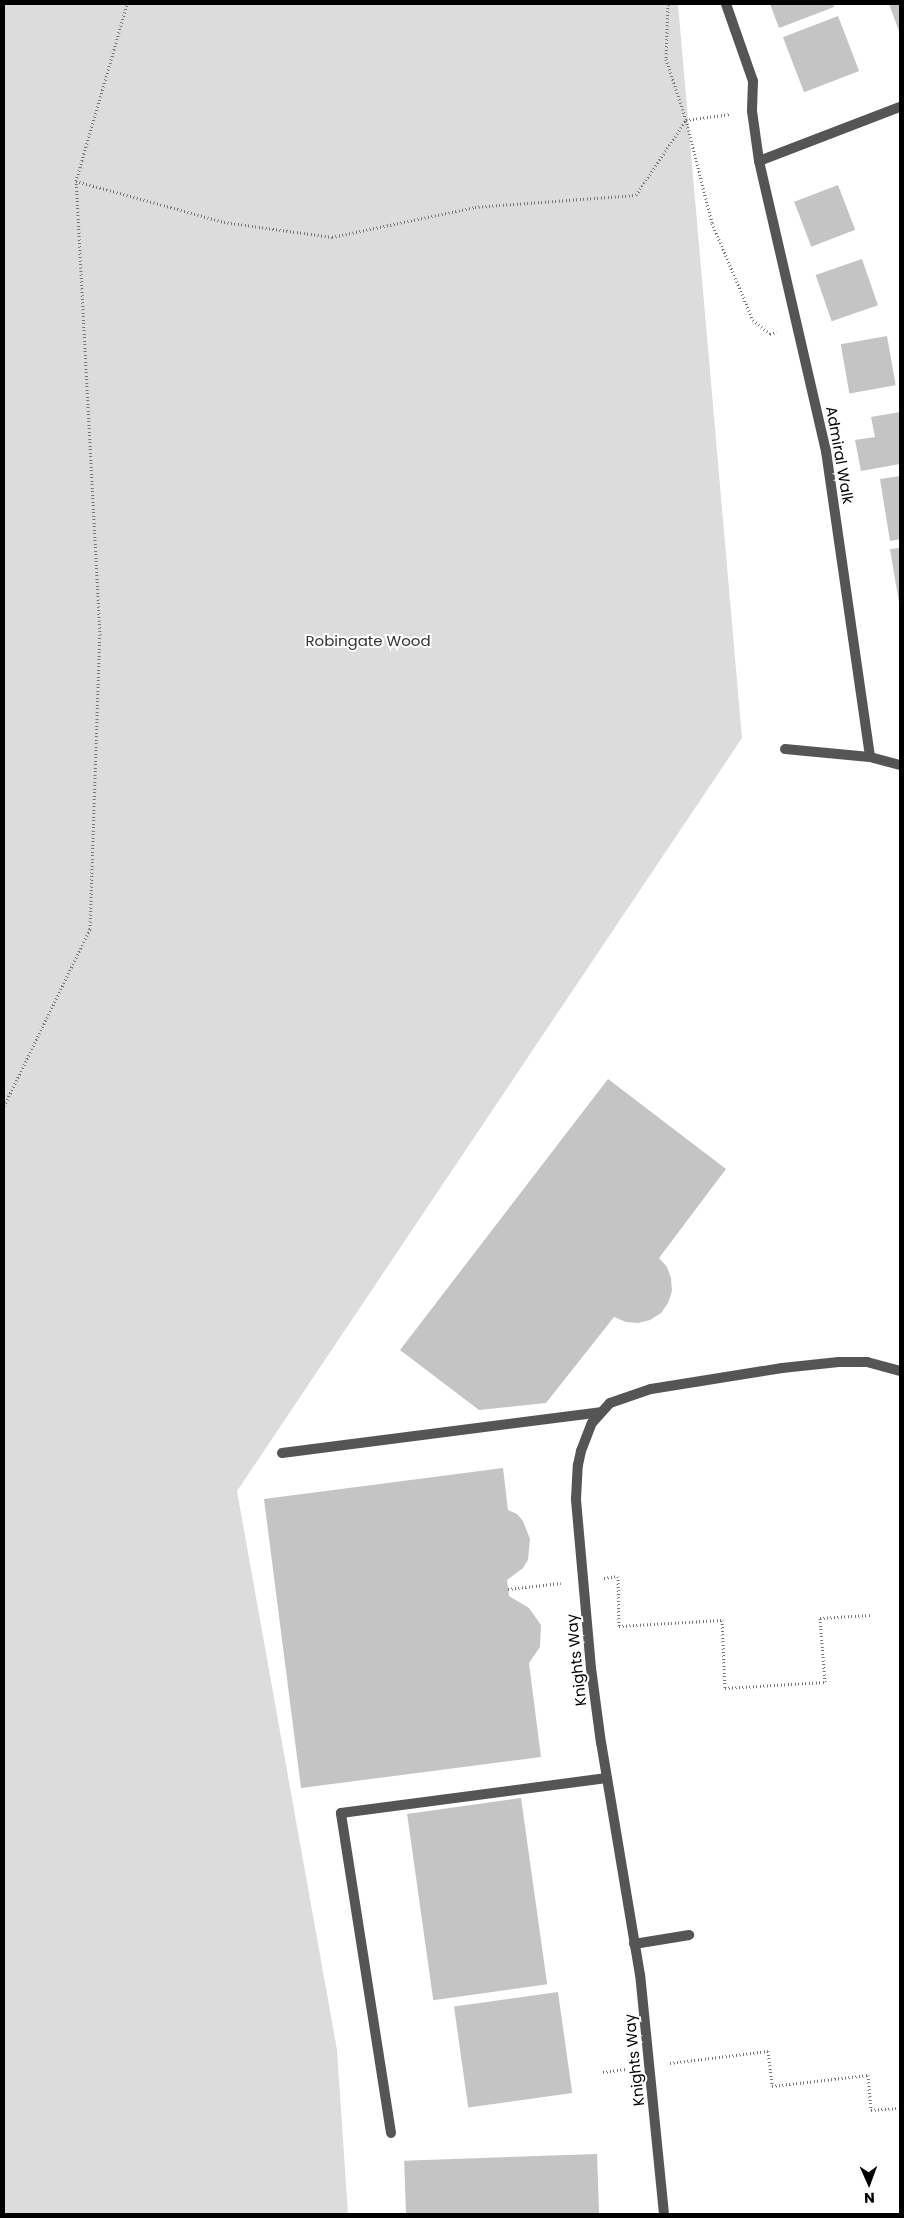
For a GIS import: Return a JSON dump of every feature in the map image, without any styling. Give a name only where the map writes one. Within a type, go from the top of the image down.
[{"type":"street","name":"Admiral Walk","points":[[726,4],[753,81],[752,111],[759,161],[826,451],[870,757]]},
{"type":"street","points":[[759,161],[900,108]]},
{"type":"street","points":[[784,749],[870,757],[900,765]]},
{"type":"street","name":"Knights Way","points":[[664,2214],[650,2066],[634,1944],[595,1702],[576,1499],[578,1465],[586,1437],[600,1412],[610,1403],[651,1389],[782,1368],[847,1361],[867,1362],[900,1371]]},
{"type":"street","points":[[282,1453],[600,1412]]},
{"type":"street","points":[[391,2133],[342,1813],[607,1778]]},
{"type":"street","points":[[634,1944],[689,1935]]},
{"type":"path","points":[[4,1106],[90,929],[100,636],[76,181],[127,4]]},
{"type":"path","points":[[668,4],[666,59],[686,120],[712,223],[754,320],[770,334],[798,328]]},
{"type":"path","points":[[76,181],[224,222],[332,238],[475,207],[636,195],[686,120],[752,111]]},
{"type":"path","points":[[508,1589],[618,1576],[619,1626],[722,1620],[724,1688],[824,1682],[820,1618],[870,1615]]},
{"type":"path","points":[[603,2072],[768,2051],[772,2086],[868,2075],[871,2110],[900,2108]]},
{"type":"green space","name":"Robingate Wood","points":[[4,4],[678,4],[742,738],[237,1491],[337,2050],[348,2214],[4,2214]]},
{"type":"building","points":[[770,4],[833,4],[834,7],[779,28]]},
{"type":"building","points":[[889,4],[900,4],[900,34]]},
{"type":"building","points":[[838,16],[859,71],[804,92],[783,37]]},
{"type":"building","points":[[838,185],[855,230],[811,247],[794,202]]},
{"type":"building","points":[[862,259],[878,305],[832,321],[816,275]]},
{"type":"building","points":[[887,336],[896,385],[849,393],[841,344]]},
{"type":"building","points":[[900,412],[900,464],[861,471],[855,440],[875,437],[871,417]]},
{"type":"building","points":[[900,476],[900,539],[890,541],[880,479]]},
{"type":"building","points":[[900,548],[900,603],[899,603],[890,549]]},
{"type":"building","points":[[608,1079],[726,1169],[659,1258],[667,1267],[671,1278],[672,1291],[668,1303],[661,1313],[650,1320],[638,1323],[626,1322],[614,1317],[546,1403],[479,1410],[400,1350]]},
{"type":"building","points":[[503,1468],[508,1510],[517,1514],[523,1521],[530,1539],[528,1560],[523,1568],[507,1580],[509,1596],[529,1608],[541,1625],[540,1647],[529,1663],[541,1757],[301,1788],[264,1499]]},
{"type":"building","points":[[521,1798],[547,1984],[433,2000],[407,1814]]},
{"type":"building","points":[[558,1992],[572,2093],[468,2108],[454,2007]]},
{"type":"building","points":[[597,2154],[599,2214],[406,2214],[404,2161]]}]
